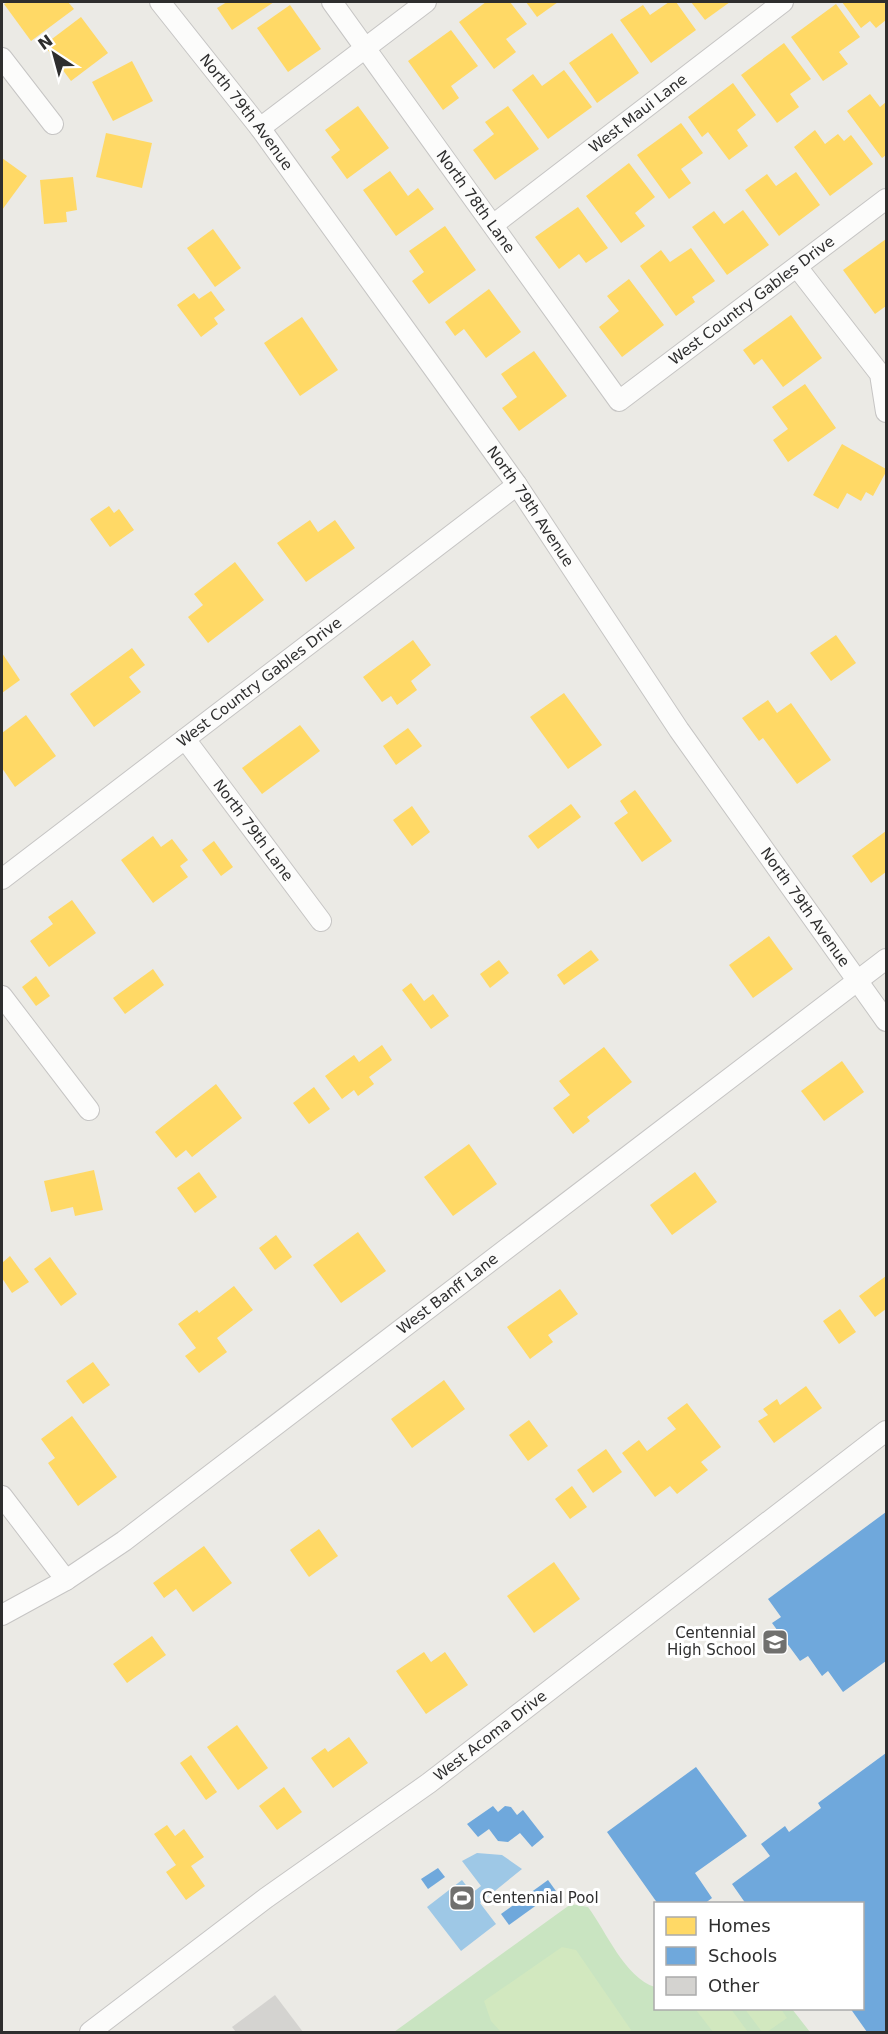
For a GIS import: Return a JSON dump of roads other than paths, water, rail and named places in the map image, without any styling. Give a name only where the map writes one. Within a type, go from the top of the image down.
[{"type":"street","name":"North 79th Avenue","points":[[160,2],[260,128],[517,485],[679,730],[886,1021]]},
{"type":"street","name":"North 78th Lane","points":[[332,2],[619,401]]},
{"type":"street","points":[[260,128],[426,2]]},
{"type":"street","name":"West Maui Lane","points":[[493,225],[783,2]]},
{"type":"street","points":[[2,58],[53,124]]},
{"type":"street","name":"West Country Gables Drive","points":[[619,401],[886,199]]},
{"type":"street","points":[[797,267],[880,374],[886,412]]},
{"type":"street","name":"West Country Gables Drive","points":[[2,879],[517,485]]},
{"type":"street","name":"North 79th Lane","points":[[185,739],[321,921]]},
{"type":"street","name":"West Banff Lane","points":[[2,1615],[66,1580],[124,1541],[886,959]]},
{"type":"street","points":[[2,996],[88,1110]]},
{"type":"street","name":"West Acoma Drive","points":[[90,2032],[266,1898],[429,1783],[886,1431]]},
{"type":"street","points":[[2,1496],[66,1580]]},
{"type":"water","name":"Centennial Pool","points":[[477,1853],[502,1855],[522,1869],[480,1903],[496,1924],[461,1951],[427,1907],[462,1880],[472,1893],[481,1886],[462,1861]]},
{"type":"place","name":"Centennial High School","points":[[775,1642]]},
{"type":"place","name":"Centennial Pool","points":[[462,1898]]}]
